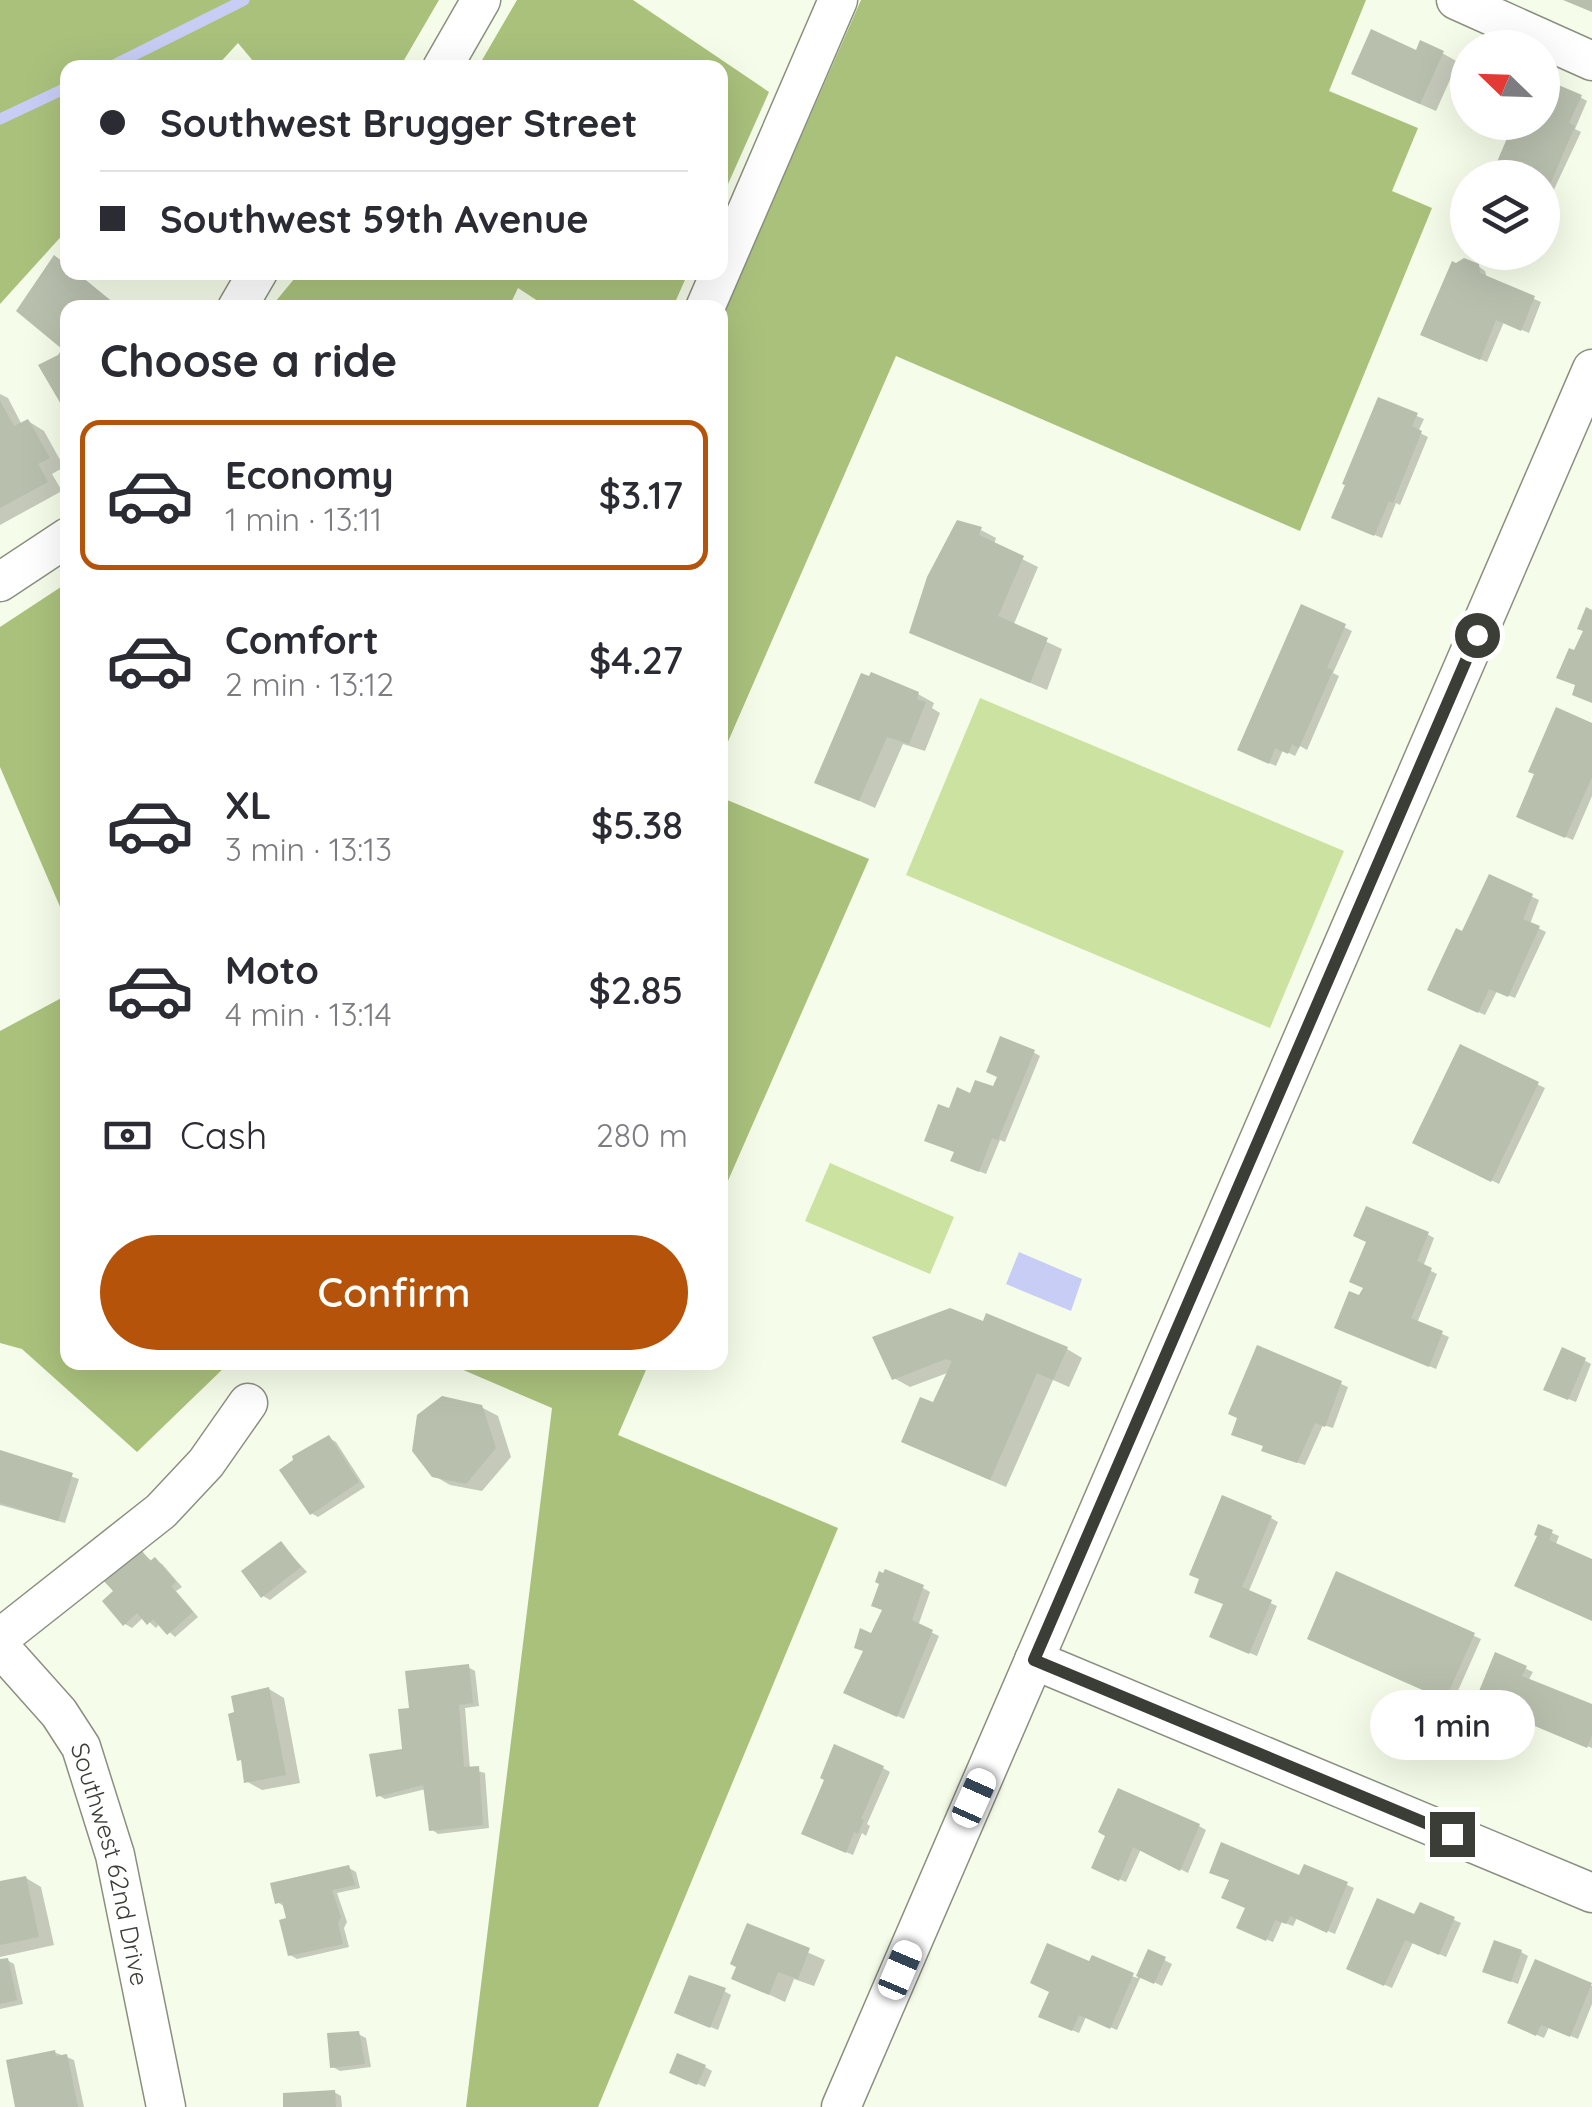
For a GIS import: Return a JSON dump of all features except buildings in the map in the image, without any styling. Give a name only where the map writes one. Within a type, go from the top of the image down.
[{"type":"street","points":[[447,60],[481,0]]},
{"type":"street","points":[[728,255],[838,0]]},
{"type":"street","points":[[1456,0],[1592,61]]},
{"type":"street","points":[[841,2107],[1592,369]]},
{"type":"street","points":[[0,582],[60,541]]},
{"type":"street","points":[[0,1638],[161,1511],[206,1463],[248,1403]]},
{"type":"street","name":"Southwest 62nd Drive","points":[[0,1647],[59,1713],[81,1747],[116,1854],[166,2107]]},
{"type":"street","points":[[1034,1660],[1592,1893]]},
{"type":"green space","points":[[0,0],[439,0],[404,60],[252,60],[238,43],[222,60],[60,60],[60,238],[0,304]]},
{"type":"green space","points":[[517,0],[633,0],[722,60],[482,60]]},
{"type":"green space","points":[[861,0],[1366,0],[1329,91],[1418,128],[1392,191],[1432,208],[1300,531],[896,356],[728,742],[728,303]]},
{"type":"green space","points":[[728,64],[769,92],[728,184]]},
{"type":"green space","points":[[293,280],[685,280],[676,300],[536,300],[518,288],[512,300],[277,300]]},
{"type":"green space","points":[[60,588],[60,907],[0,767],[0,627]]},
{"type":"green space","points":[[980,698],[1344,851],[1270,1028],[906,875]]},
{"type":"green space","points":[[728,800],[869,859],[728,1181]]},
{"type":"green space","points":[[60,999],[60,1370],[222,1370],[137,1452],[22,1349],[0,1343],[0,1031]]},
{"type":"green space","points":[[830,1163],[954,1217],[930,1274],[805,1221]]},
{"type":"green space","points":[[463,1370],[646,1370],[618,1435],[838,1528],[598,2107],[466,2107],[552,1408]]},
{"type":"water","points":[[1019,1252],[1082,1279],[1071,1311],[1006,1284]]},
{"type":"waterway","points":[[124,60],[244,0]]},
{"type":"waterway","points":[[0,119],[60,91]]},
{"type":"route","points":[[1452,1834],[1034,1660],[1477,635]]}]
